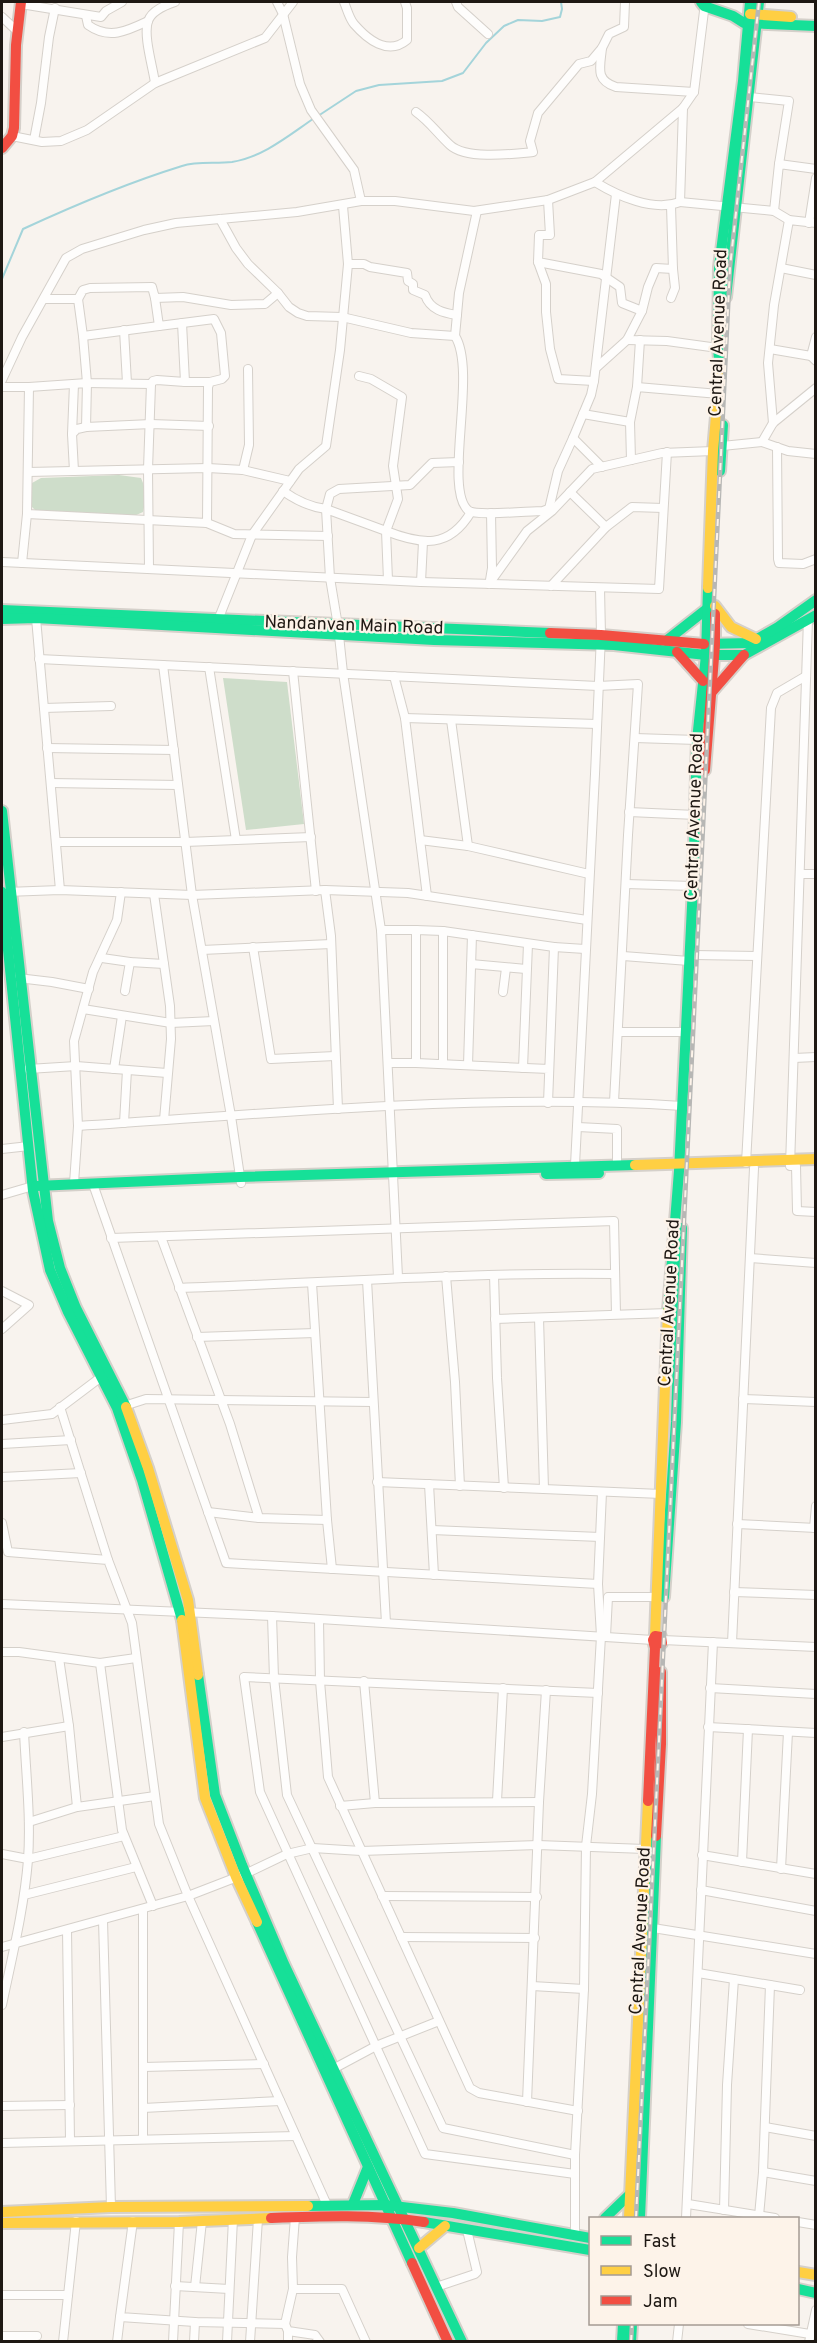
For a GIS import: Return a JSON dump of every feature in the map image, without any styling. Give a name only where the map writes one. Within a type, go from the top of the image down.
[{"type":"main road","name":"Central Avenue Road","points":[[718,448],[717,397],[721,362],[718,348],[719,267],[731,206],[743,81],[753,19],[750,2]]},
{"type":"main road","points":[[642,2216],[643,2111],[661,1744],[658,1640],[671,1503],[682,1276],[683,1167],[691,958],[711,693],[710,650],[718,448],[731,206],[750,97],[753,19],[759,2]]},
{"type":"main road","points":[[2,148],[12,136],[14,128],[21,3]]},
{"type":"main road","points":[[703,3],[733,16],[742,13],[753,19],[800,22],[816,26]]},
{"type":"main road","points":[[800,22],[816,20]]},
{"type":"main road","name":"Nandanvan Main Road","points":[[2,610],[218,620],[339,630],[666,641],[710,650],[750,643],[816,600]]},
{"type":"main road","points":[[712,607],[731,627],[756,639]]},
{"type":"main road","points":[[666,641],[712,607]]},
{"type":"main road","points":[[711,693],[744,655],[812,617]]},
{"type":"main road","points":[[2,625],[17,618]]},
{"type":"main road","points":[[2,619],[36,618],[339,630]]},
{"type":"main road","points":[[601,640],[677,652],[710,650],[744,655]]},
{"type":"main road","name":"Central Avenue Road","points":[[628,2217],[645,1849],[658,1640],[656,1597],[668,1313],[683,1167],[682,1106],[691,958],[697,740],[703,681],[710,650]]},
{"type":"main road","points":[[677,652],[703,681]]},
{"type":"main road","points":[[2,812],[4,892],[10,962],[15,979],[41,1234],[50,1270],[68,1312],[101,1377],[121,1407]]},
{"type":"main road","points":[[25,1069],[29,1146],[36,1188],[48,1221],[60,1268],[76,1308],[148,1467],[186,1612],[215,1795],[241,1876],[368,2167],[448,2342]]},
{"type":"main road","points":[[792,1164],[816,1159]]},
{"type":"main road","points":[[393,1175],[575,1165],[683,1167]]},
{"type":"main road","points":[[36,1188],[75,1183],[816,1165]]},
{"type":"main road","points":[[36,1188],[240,1180]]},
{"type":"main road","points":[[241,1876],[400,2207],[462,2342]]},
{"type":"main road","points":[[353,2204],[368,2167]]},
{"type":"main road","points":[[606,2217],[630,2195]]},
{"type":"main road","points":[[2,2212],[111,2207],[385,2205],[453,2213],[585,2235]]},
{"type":"main road","points":[[111,2207],[112,2222]]},
{"type":"main road","points":[[133,2221],[134,2207]]},
{"type":"main road","points":[[2,2223],[179,2222],[347,2215],[391,2217],[589,2250]]},
{"type":"main road","points":[[419,2248],[445,2226]]},
{"type":"main road","points":[[799,2271],[816,2275]]},
{"type":"main road","points":[[799,2289],[816,2293]]},
{"type":"main road","points":[[622,2342],[623,2325]]},
{"type":"main road","points":[[631,2342],[632,2325]]},
{"type":"street","points":[[21,3],[101,17],[106,10],[122,2]]},
{"type":"street","points":[[86,16],[88,25],[107,34],[126,31],[148,21],[158,10],[175,2]]},
{"type":"street","points":[[277,2],[283,14],[300,84],[311,110],[354,170],[362,201]]},
{"type":"street","points":[[12,136],[34,141],[61,141],[87,130],[155,83],[265,38],[294,2]]},
{"type":"street","points":[[344,2],[353,22],[373,40],[381,46],[395,47],[407,40],[405,2]]},
{"type":"street","points":[[456,2],[458,7],[488,33]]},
{"type":"street","points":[[416,112],[424,117],[451,147],[482,155],[533,153],[530,141],[538,113],[579,64],[591,61],[602,48],[609,34],[624,27],[625,2]]},
{"type":"street","points":[[2,380],[22,337],[66,258],[82,249],[176,223],[343,206],[362,201],[395,201],[477,211],[548,200],[595,182],[683,108],[694,92],[703,3]]},
{"type":"street","points":[[34,141],[55,8]]},
{"type":"street","points":[[2,17],[18,31]]},
{"type":"street","points":[[148,21],[149,53],[155,83]]},
{"type":"street","points":[[602,48],[600,70],[602,80],[606,84],[616,87],[694,92]]},
{"type":"street","points":[[750,97],[789,101],[774,211]]},
{"type":"street","points":[[680,202],[683,108]]},
{"type":"street","points":[[779,164],[816,169]]},
{"type":"street","points":[[595,182],[616,194],[639,201],[670,206],[680,202],[774,211],[789,220],[812,223],[816,178]]},
{"type":"street","points":[[552,508],[558,471],[583,414],[597,367],[616,194]]},
{"type":"street","points":[[548,200],[549,235],[539,236],[538,262],[546,284],[550,349],[558,379],[594,381]]},
{"type":"street","points":[[218,620],[252,535],[299,469],[326,446],[340,350],[348,264],[343,206]]},
{"type":"street","points":[[670,206],[675,288],[671,298]]},
{"type":"street","points":[[471,512],[463,501],[458,481],[463,379],[460,344],[455,336],[463,271],[477,211]]},
{"type":"street","points":[[220,219],[248,264],[289,307],[298,313],[307,316],[342,317],[411,333],[455,336]]},
{"type":"street","points":[[773,423],[768,363],[789,220]]},
{"type":"street","points":[[538,262],[601,274],[620,286],[621,303],[642,311]]},
{"type":"street","points":[[348,264],[364,264],[407,273],[413,290],[426,295],[427,300],[440,312],[457,315]]},
{"type":"street","points":[[597,367],[627,340],[642,311],[656,268],[673,269]]},
{"type":"street","points":[[781,268],[816,275]]},
{"type":"street","points":[[86,427],[87,383],[78,299],[83,290],[152,286],[159,326]]},
{"type":"street","points":[[155,298],[183,297],[231,304],[265,304],[278,293]]},
{"type":"street","points":[[44,299],[78,299]]},
{"type":"street","points":[[83,336],[214,319],[220,328],[225,376],[222,379],[210,382],[157,380],[152,384],[148,469],[149,568]]},
{"type":"street","points":[[182,322],[185,382]]},
{"type":"street","points":[[124,330],[127,383]]},
{"type":"street","points":[[770,348],[813,359],[816,337]]},
{"type":"street","points":[[627,340],[667,341],[718,348]]},
{"type":"street","points":[[631,460],[630,422],[637,387],[639,340]]},
{"type":"street","points":[[243,470],[249,445],[248,369]]},
{"type":"street","points":[[359,376],[371,379],[402,397],[393,466],[398,499],[386,531],[388,580]]},
{"type":"street","points":[[207,523],[208,387],[210,382]]},
{"type":"street","points":[[2,387],[87,383],[152,384]]},
{"type":"street","points":[[74,384],[72,434],[74,471]]},
{"type":"street","points":[[22,563],[27,514],[29,387]]},
{"type":"street","points":[[637,387],[719,394]]},
{"type":"street","points":[[762,442],[773,423],[816,388]]},
{"type":"street","points":[[583,414],[630,422]]},
{"type":"street","points":[[72,434],[77,429],[86,427],[151,424],[208,426]]},
{"type":"street","points":[[573,438],[602,467]]},
{"type":"street","points":[[489,584],[527,531],[592,469],[667,452],[762,442],[788,451],[816,454]]},
{"type":"street","points":[[777,447],[778,559],[780,563],[802,564],[816,559]]},
{"type":"street","points":[[2,562],[422,582],[659,589],[667,452]]},
{"type":"street","points":[[398,1277],[381,930],[330,578],[326,509],[330,494],[339,489],[410,486],[432,463],[459,462]]},
{"type":"street","points":[[28,472],[208,468],[243,470],[290,481]]},
{"type":"street","points":[[283,491],[309,506],[326,509],[423,542],[454,534],[462,528],[471,512]]},
{"type":"street","points":[[570,492],[606,527]]},
{"type":"street","points":[[551,586],[606,527],[632,507],[663,508]]},
{"type":"street","points":[[471,512],[491,513],[552,508]]},
{"type":"street","points":[[489,584],[492,568],[491,513]]},
{"type":"street","points":[[27,514],[207,523],[234,534],[328,536]]},
{"type":"street","points":[[422,582],[423,542]]},
{"type":"street","points":[[575,1165],[601,640],[600,588]]},
{"type":"street","points":[[812,617],[806,675],[792,1164],[797,1211],[816,1212]]},
{"type":"street","points":[[36,618],[60,890]]},
{"type":"street","points":[[39,659],[598,686],[638,684],[614,1102]]},
{"type":"street","points":[[163,665],[192,895],[240,1180]]},
{"type":"street","points":[[209,667],[236,840]]},
{"type":"street","points":[[293,671],[311,837],[331,944],[338,1109]]},
{"type":"street","points":[[732,1643],[750,1258],[750,1165],[757,956],[771,708],[777,693],[806,675]]},
{"type":"street","points":[[394,676],[405,718],[427,896]]},
{"type":"street","points":[[44,708],[111,706]]},
{"type":"street","points":[[405,718],[597,724]]},
{"type":"street","points":[[451,720],[468,846]]},
{"type":"street","points":[[634,738],[697,740]]},
{"type":"street","points":[[47,748],[174,750]]},
{"type":"street","points":[[51,783],[178,785]]},
{"type":"street","points":[[630,812],[696,815]]},
{"type":"street","points":[[56,842],[185,842],[311,837]]},
{"type":"street","points":[[420,840],[468,846],[589,874]]},
{"type":"street","points":[[800,874],[816,874]]},
{"type":"street","points":[[626,884],[693,886]]},
{"type":"street","points":[[4,892],[60,890],[192,895],[320,891],[376,892],[427,896],[587,920]]},
{"type":"street","points":[[75,1183],[78,1126],[74,1041],[93,972],[102,958],[117,921],[121,892]]},
{"type":"street","points":[[154,894],[171,1023],[165,1120]]},
{"type":"street","points":[[381,930],[444,931],[528,944],[585,949]]},
{"type":"street","points":[[416,930],[416,1063]]},
{"type":"street","points":[[443,1064],[444,931]]},
{"type":"street","points":[[468,1065],[472,935]]},
{"type":"street","points":[[202,950],[331,944]]},
{"type":"street","points":[[523,1068],[528,944]]},
{"type":"street","points":[[253,947],[272,1059],[335,1056]]},
{"type":"street","points":[[548,1102],[554,947]]},
{"type":"street","points":[[623,956],[691,958],[757,956]]},
{"type":"street","points":[[102,958],[164,964]]},
{"type":"street","points":[[125,990],[130,962]]},
{"type":"street","points":[[471,964],[526,969]]},
{"type":"street","points":[[503,992],[506,968]]},
{"type":"street","points":[[15,979],[89,989]]},
{"type":"street","points":[[83,1009],[171,1023],[214,1021]]},
{"type":"street","points":[[114,1069],[122,1016]]},
{"type":"street","points":[[618,1032],[686,1032]]},
{"type":"street","points":[[794,1059],[816,1057]]},
{"type":"street","points":[[388,1063],[549,1069]]},
{"type":"street","points":[[25,1069],[76,1066],[167,1073]]},
{"type":"street","points":[[124,1123],[127,1070]]},
{"type":"street","points":[[78,1126],[390,1106],[548,1102],[614,1102],[682,1106]]},
{"type":"street","points":[[578,1127],[617,1129],[617,1166]]},
{"type":"street","points":[[2,1149],[29,1146]]},
{"type":"street","points":[[94,1187],[226,1563],[598,1584]]},
{"type":"street","points":[[2,1195],[36,1188]]},
{"type":"street","points":[[111,1238],[614,1221],[616,1314]]},
{"type":"street","points":[[161,1237],[221,1400],[259,1518]]},
{"type":"street","points":[[750,1258],[816,1263]]},
{"type":"street","points":[[179,1288],[398,1277],[615,1274]]},
{"type":"street","points":[[494,1275],[504,1488]]},
{"type":"street","points":[[446,1276],[455,1382],[460,1486]]},
{"type":"street","points":[[367,1280],[386,1623]]},
{"type":"street","points":[[312,1283],[332,1569]]},
{"type":"street","points":[[2,1291],[29,1305],[2,1329]]},
{"type":"street","points":[[495,1319],[668,1313]]},
{"type":"street","points":[[539,1317],[544,1489]]},
{"type":"street","points":[[197,1337],[315,1333]]},
{"type":"street","points":[[2,1420],[52,1414],[101,1377]]},
{"type":"street","points":[[121,1407],[146,1399],[373,1402]]},
{"type":"street","points":[[743,1399],[816,1402]]},
{"type":"street","points":[[60,1407],[108,1560],[125,1610],[132,1623],[159,1824],[188,1896],[327,2205]]},
{"type":"street","points":[[2,1444],[70,1440]]},
{"type":"street","points":[[2,1477],[81,1473]]},
{"type":"street","points":[[377,1482],[661,1494]]},
{"type":"street","points":[[429,1484],[434,1575]]},
{"type":"street","points":[[602,1492],[598,1584],[603,1636]]},
{"type":"street","points":[[737,1524],[815,1528],[816,1506]]},
{"type":"street","points":[[208,1512],[259,1518],[327,1520]]},
{"type":"street","points":[[2,1523],[5,1552],[108,1560]]},
{"type":"street","points":[[432,1530],[600,1537]]},
{"type":"street","points":[[734,1592],[816,1594]]},
{"type":"street","points":[[585,2235],[575,2174],[575,2155],[584,1989],[586,1846],[603,1636],[608,1597],[656,1597]]},
{"type":"street","points":[[2,1604],[272,1616],[658,1640],[816,1647]]},
{"type":"street","points":[[272,1616],[274,1678],[287,1795],[443,2128],[575,2155]]},
{"type":"street","points":[[319,1620],[320,1681],[328,1777],[470,2088],[479,2093],[578,2111]]},
{"type":"street","points":[[686,2217],[712,1642]]},
{"type":"street","points":[[2,1652],[100,1663],[136,1658]]},
{"type":"street","points":[[59,1658],[77,1807]]},
{"type":"street","points":[[100,1663],[124,1836],[153,1906]]},
{"type":"street","points":[[575,2174],[425,2154],[260,1792],[244,1677],[598,1693]]},
{"type":"street","points":[[364,1682],[375,1803]]},
{"type":"street","points":[[497,1801],[503,1688]]},
{"type":"street","points":[[710,1688],[816,1694]]},
{"type":"street","points":[[527,2102],[539,1802],[546,1690]]},
{"type":"street","points":[[2,1737],[69,1726]]},
{"type":"street","points":[[708,1727],[816,1733]]},
{"type":"street","points":[[742,1862],[748,1730]]},
{"type":"street","points":[[2,2005],[24,1895],[28,1859],[29,1822],[24,1732]]},
{"type":"street","points":[[781,1869],[788,1732]]},
{"type":"street","points":[[29,1822],[77,1807],[155,1796]]},
{"type":"street","points":[[340,1806],[375,1803],[539,1802]]},
{"type":"street","points":[[2,1854],[28,1859],[124,1836]]},
{"type":"street","points":[[2,1947],[188,1896],[241,1876],[287,1854],[313,1848],[361,1851],[538,1845],[645,1849]]},
{"type":"street","points":[[702,1855],[816,1874]]},
{"type":"street","points":[[24,1895],[136,1868]]},
{"type":"street","points":[[701,1890],[816,1911]]},
{"type":"street","points":[[381,1896],[537,1897]]},
{"type":"street","points":[[143,1909],[143,2138]]},
{"type":"street","points":[[103,1920],[111,2207]]},
{"type":"street","points":[[653,1928],[816,1954]]},
{"type":"street","points":[[67,1930],[70,2140]]},
{"type":"street","points":[[401,1937],[535,1938]]},
{"type":"street","points":[[698,1973],[801,1990]]},
{"type":"street","points":[[724,2210],[727,2085],[734,1979]]},
{"type":"street","points":[[759,2216],[763,2172],[770,1985]]},
{"type":"street","points":[[532,1986],[584,1989]]},
{"type":"street","points":[[333,2069],[376,2046],[439,2021]]},
{"type":"street","points":[[143,2067],[264,2064]]},
{"type":"street","points":[[143,2108],[280,2101]]},
{"type":"street","points":[[2,2106],[70,2105]]},
{"type":"street","points":[[765,2127],[816,2136]]},
{"type":"street","points":[[2,2143],[296,2136]]},
{"type":"street","points":[[763,2172],[816,2181]]},
{"type":"street","points":[[688,2204],[768,2217]]},
{"type":"street","points":[[288,2342],[287,2328],[293,2289],[292,2257],[295,2217]]},
{"type":"street","points":[[227,2342],[233,2219]]},
{"type":"street","points":[[250,2342],[258,2219]]},
{"type":"street","points":[[63,2342],[76,2221]]},
{"type":"street","points":[[117,2342],[133,2221]]},
{"type":"street","points":[[195,2287],[202,2221]]},
{"type":"street","points":[[173,2342],[179,2222]]},
{"type":"street","points":[[799,2222],[816,2225]]},
{"type":"street","points":[[436,2287],[476,2274],[467,2230]]},
{"type":"street","points":[[175,2286],[230,2289]]},
{"type":"street","points":[[293,2289],[342,2289],[366,2342]]},
{"type":"street","points":[[2,2295],[68,2295]]},
{"type":"street","points":[[753,2325],[812,2337],[816,2310]]},
{"type":"street","points":[[120,2317],[287,2328],[315,2335],[320,2342]]},
{"type":"street","points":[[194,2342],[195,2322]]},
{"type":"street","points":[[677,2342],[679,2325]]},
{"type":"street","points":[[2,2336],[37,2336]]},
{"type":"green space","points":[[119,475],[141,478],[145,495],[143,512],[134,516],[36,511],[31,506],[29,496],[32,483],[41,478]]},
{"type":"green space","points":[[223,678],[287,682],[304,824],[246,830]]},
{"type":"waterway","points":[[318,116],[356,91],[379,85],[442,81],[463,73],[486,43],[504,26],[518,20],[542,21],[560,17],[561,2]]},
{"type":"waterway","points":[[2,279],[23,229],[101,195],[182,166],[232,162],[254,156],[275,145],[313,119]]},
{"type":"railway","points":[[636,2217],[730,267],[759,2]]},
{"type":"railway","points":[[631,2342],[632,2325]]},
{"type":"traffic: fast","points":[[701,2],[704,6],[733,16],[744,23],[816,26]]},
{"type":"traffic: fast","points":[[720,370],[719,267],[743,81],[750,2]]},
{"type":"traffic: fast","points":[[726,297],[759,2]]},
{"type":"traffic: fast","points":[[720,471],[723,425]]},
{"type":"traffic: fast","points":[[668,1311],[679,1171],[693,886],[697,740],[706,655],[708,588]]},
{"type":"traffic: fast","points":[[704,644],[750,643],[778,627],[816,600]]},
{"type":"traffic: fast","points":[[666,641],[708,608]]},
{"type":"traffic: fast","points":[[2,610],[550,633]]},
{"type":"traffic: fast","points":[[2,619],[36,618],[434,640],[614,645],[706,655],[744,655],[816,615]]},
{"type":"traffic: fast","points":[[2,811],[48,1221],[60,1268],[76,1308],[126,1407]]},
{"type":"traffic: fast","points":[[2,892],[33,1191],[50,1270],[68,1312],[117,1408],[142,1480],[182,1620]]},
{"type":"traffic: fast","points":[[36,1186],[240,1177],[635,1165]]},
{"type":"traffic: fast","points":[[546,1174],[599,1173]]},
{"type":"traffic: fast","points":[[664,1597],[676,1422],[682,1228]]},
{"type":"traffic: fast","points":[[198,1675],[215,1795],[242,1865],[284,1964],[462,2342]]},
{"type":"traffic: fast","points":[[640,2217],[656,1836]]},
{"type":"traffic: fast","points":[[257,1922],[412,2263]]},
{"type":"traffic: fast","points":[[353,2204],[368,2167]]},
{"type":"traffic: fast","points":[[606,2217],[629,2195]]},
{"type":"traffic: fast","points":[[308,2206],[385,2205],[453,2213],[589,2238]]},
{"type":"traffic: fast","points":[[424,2222],[589,2250]]},
{"type":"traffic: fast","points":[[799,2289],[816,2293]]},
{"type":"traffic: fast","points":[[622,2342],[623,2325]]},
{"type":"traffic: fast","points":[[631,2342],[632,2325]]},
{"type":"traffic: slow","points":[[750,14],[791,17]]},
{"type":"traffic: slow","points":[[708,588],[713,451],[720,370]]},
{"type":"traffic: slow","points":[[715,606],[731,627],[756,639]]},
{"type":"traffic: slow","points":[[635,1165],[816,1159]]},
{"type":"traffic: slow","points":[[655,1636],[668,1311]]},
{"type":"traffic: slow","points":[[126,1407],[148,1468],[188,1600],[198,1675]]},
{"type":"traffic: slow","points":[[182,1620],[205,1798],[236,1877],[257,1922]]},
{"type":"traffic: slow","points":[[629,2217],[648,1801]]},
{"type":"traffic: slow","points":[[2,2212],[111,2207],[308,2206]]},
{"type":"traffic: slow","points":[[2,2223],[179,2222],[271,2218]]},
{"type":"traffic: slow","points":[[419,2248],[445,2226]]},
{"type":"traffic: slow","points":[[799,2272],[816,2275]]},
{"type":"traffic: jam","points":[[2,148],[12,136],[14,128],[16,45],[21,2]]},
{"type":"traffic: jam","points":[[705,770],[715,645],[715,614]]},
{"type":"traffic: jam","points":[[550,633],[704,644]]},
{"type":"traffic: jam","points":[[677,652],[703,681]]},
{"type":"traffic: jam","points":[[711,693],[744,655]]},
{"type":"traffic: jam","points":[[648,1801],[655,1648],[653,1640],[655,1636],[661,1637],[662,1643],[655,1644]]},
{"type":"traffic: jam","points":[[656,1836],[661,1744],[661,1672]]},
{"type":"traffic: jam","points":[[271,2218],[328,2216],[405,2219],[424,2222]]},
{"type":"traffic: jam","points":[[412,2263],[448,2342]]}]
